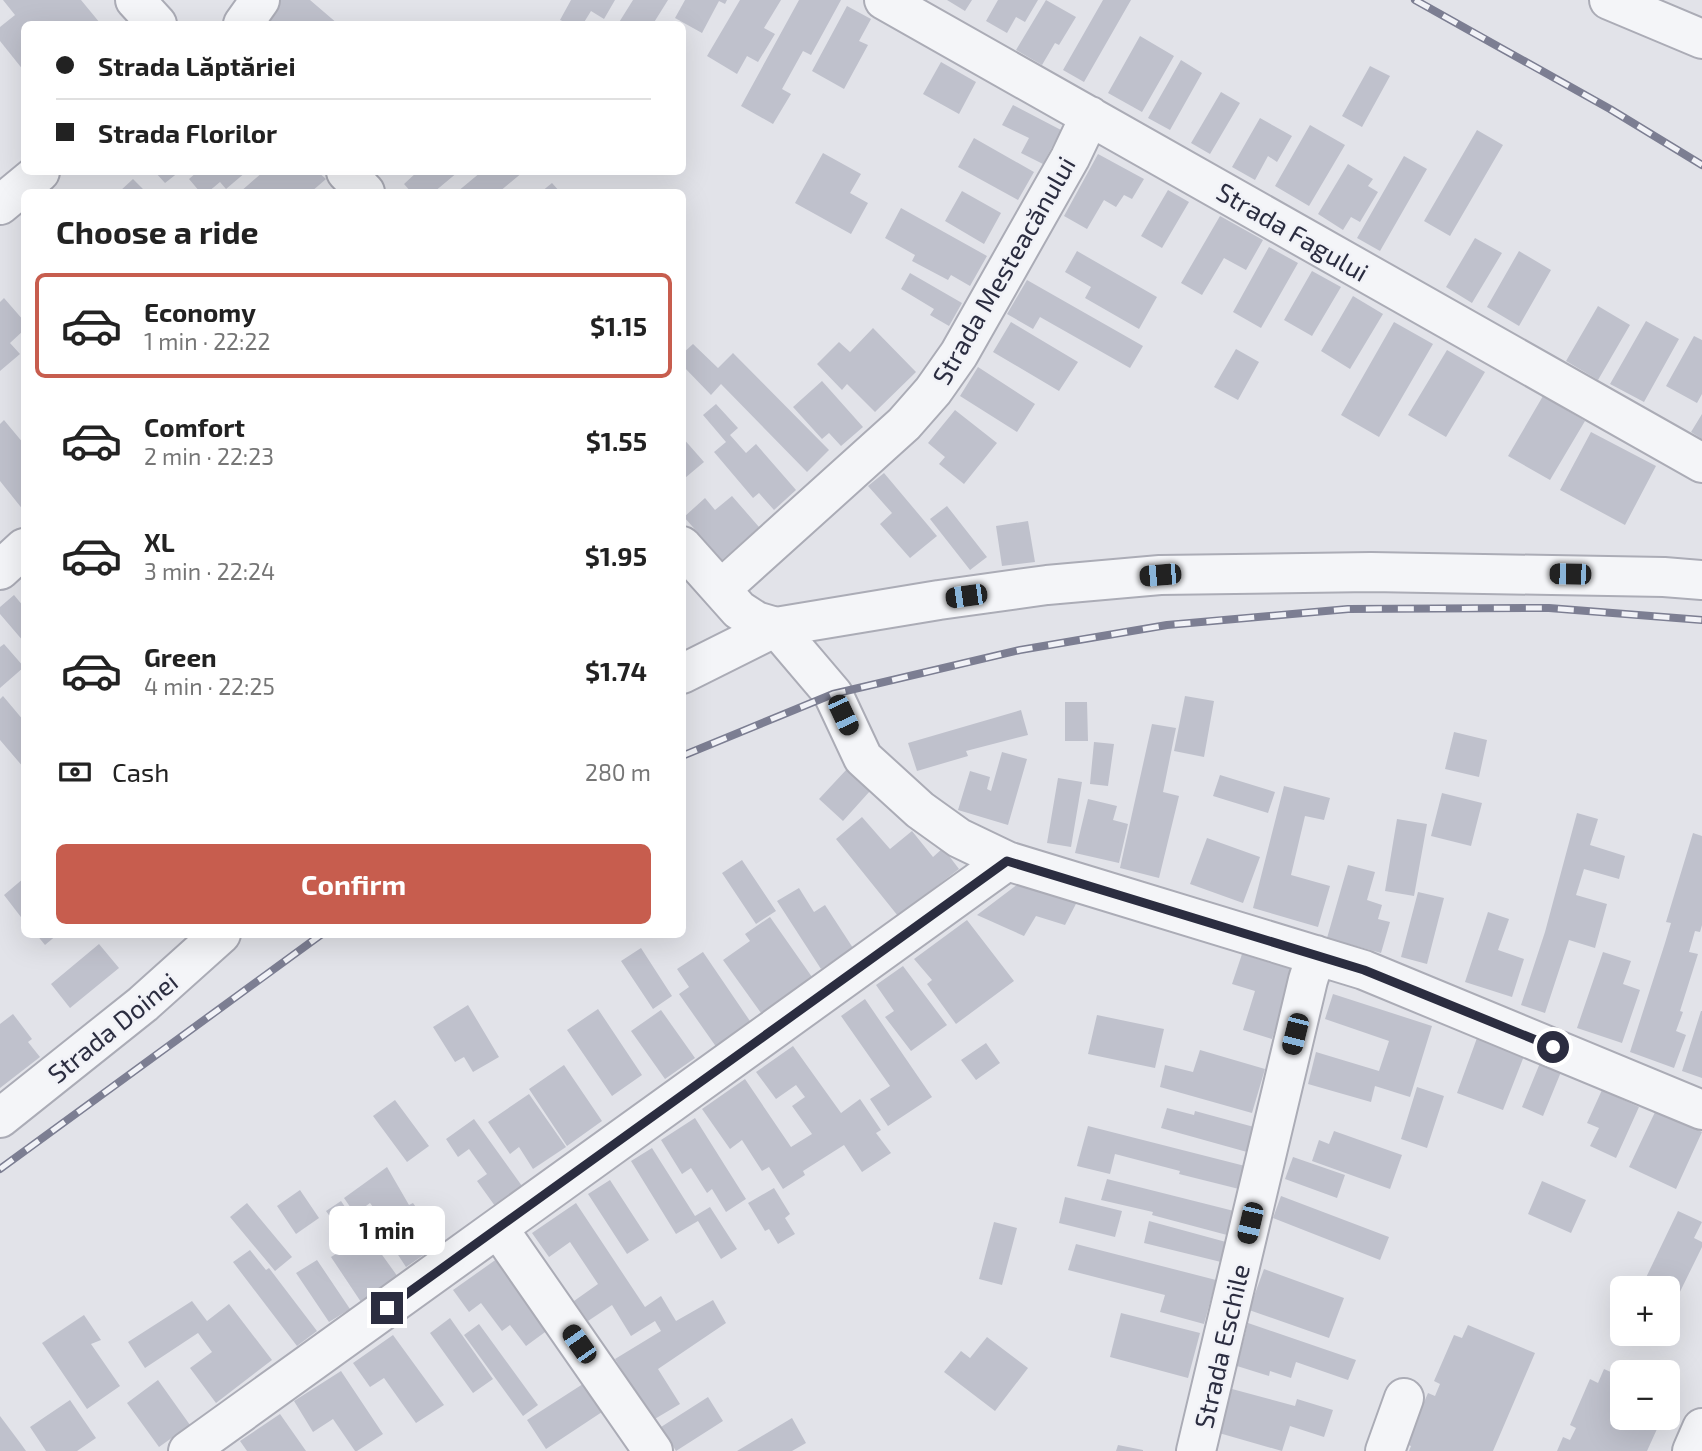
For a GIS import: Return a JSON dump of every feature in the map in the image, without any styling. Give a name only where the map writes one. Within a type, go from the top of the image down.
[{"type":"street","points":[[135,0],[154,21]]},
{"type":"street","points":[[245,21],[260,0]]},
{"type":"street","name":"Strada Fagului","points":[[884,0],[1702,463]]},
{"type":"street","points":[[1609,0],[1702,38]]},
{"type":"street","name":"Strada Mesteacănului","points":[[721,589],[904,424],[933,391],[959,354],[1070,158],[1090,116]]},
{"type":"street","points":[[0,205],[36,175]]},
{"type":"street","points":[[349,175],[362,189]]},
{"type":"street","points":[[686,550],[739,610],[756,621],[776,627],[833,694],[863,758],[930,817],[959,838],[1007,861],[1364,970],[1702,1110]]},
{"type":"street","points":[[0,570],[21,551]]},
{"type":"street","points":[[686,672],[776,627],[1020,589],[1160,575],[1384,572],[1664,576],[1702,580]]},
{"type":"street","points":[[188,1451],[1007,861]]},
{"type":"street","name":"Strada Doinei","points":[[0,1118],[143,1004],[217,938]]},
{"type":"street","name":"Strada Eschile","points":[[1196,1451],[1316,955]]},
{"type":"street","points":[[498,1228],[653,1451]]},
{"type":"street","points":[[1385,1451],[1404,1398]]},
{"type":"street","points":[[1692,1451],[1702,1428]]},
{"type":"building","points":[[3,0],[81,0],[98,21],[21,21],[21,67],[0,41],[0,27],[15,15]]},
{"type":"building","points":[[278,0],[310,0],[334,21],[263,21]]},
{"type":"building","points":[[571,0],[615,0],[604,19],[591,11],[585,21],[560,20]]},
{"type":"building","points":[[633,0],[668,0],[655,21],[620,21]]},
{"type":"building","points":[[685,0],[727,0],[725,4],[719,1],[702,33],[686,24],[686,21],[675,18]]},
{"type":"building","points":[[740,0],[781,0],[764,28],[775,34],[758,62],[747,56],[737,74],[707,56]]},
{"type":"building","points":[[799,0],[841,0],[811,55],[803,51],[782,89],[791,94],[773,124],[741,106]]},
{"type":"building","points":[[947,0],[972,0],[965,11]]},
{"type":"building","points":[[998,0],[1038,0],[1025,22],[1016,17],[1007,33],[986,21]]},
{"type":"building","points":[[1046,0],[1076,17],[1059,45],[1055,43],[1042,65],[1016,50]]},
{"type":"building","points":[[1103,0],[1131,0],[1084,82],[1063,70]]},
{"type":"building","points":[[847,6],[871,19],[859,41],[868,45],[844,89],[812,71]]},
{"type":"building","points":[[1140,36],[1174,56],[1142,112],[1108,93]]},
{"type":"building","points":[[1181,60],[1202,73],[1170,130],[1148,118]]},
{"type":"building","points":[[941,62],[976,82],[959,114],[923,94]]},
{"type":"building","points":[[1370,66],[1390,76],[1362,127],[1342,116]]},
{"type":"building","points":[[1221,92],[1240,103],[1210,154],[1191,143]]},
{"type":"building","points":[[1013,105],[1061,130],[1043,164],[1021,153],[1029,138],[1002,125]]},
{"type":"building","points":[[1260,118],[1292,136],[1277,162],[1268,156],[1255,180],[1232,167]]},
{"type":"building","points":[[1310,125],[1345,145],[1309,206],[1275,186]]},
{"type":"building","points":[[1477,130],[1503,145],[1450,236],[1424,221]]},
{"type":"building","points":[[974,138],[1034,172],[1018,200],[958,167]]},
{"type":"building","points":[[823,153],[861,174],[850,193],[868,203],[851,234],[795,203]]},
{"type":"building","points":[[1098,154],[1144,179],[1132,199],[1124,195],[1116,207],[1104,200],[1087,229],[1064,216]]},
{"type":"building","points":[[1404,156],[1427,169],[1380,251],[1357,238]]},
{"type":"building","points":[[1348,164],[1373,179],[1368,186],[1378,192],[1360,222],[1351,217],[1343,230],[1318,214]]},
{"type":"building","points":[[158,175],[175,175],[165,183]]},
{"type":"building","points":[[194,175],[242,175],[226,189],[220,182],[212,189],[197,189],[189,179]]},
{"type":"building","points":[[260,175],[321,175],[326,179],[314,189],[243,189]]},
{"type":"building","points":[[414,175],[454,175],[438,189],[408,189],[404,184]]},
{"type":"building","points":[[477,175],[519,175],[503,189],[461,189]]},
{"type":"building","points":[[133,179],[143,189],[122,189]]},
{"type":"building","points":[[552,183],[557,189],[545,189]]},
{"type":"building","points":[[1168,190],[1189,202],[1162,248],[1141,236]]},
{"type":"building","points":[[962,191],[1001,213],[984,244],[945,221]]},
{"type":"building","points":[[901,208],[987,256],[970,286],[951,275],[948,280],[912,261],[915,255],[885,238]]},
{"type":"building","points":[[1220,216],[1263,240],[1246,270],[1224,258],[1202,295],[1181,283]]},
{"type":"building","points":[[1475,238],[1502,253],[1472,303],[1446,287]]},
{"type":"building","points":[[1269,247],[1298,263],[1261,328],[1233,312]]},
{"type":"building","points":[[1077,251],[1157,297],[1139,329],[1085,298],[1091,287],[1065,272]]},
{"type":"building","points":[[1519,251],[1551,270],[1519,326],[1487,307]]},
{"type":"building","points":[[1312,271],[1341,287],[1312,336],[1284,320]]},
{"type":"building","points":[[910,273],[962,303],[949,326],[930,315],[934,309],[901,289]]},
{"type":"building","points":[[1027,280],[1143,346],[1130,368],[1040,317],[1033,329],[1007,314]]},
{"type":"building","points":[[1353,296],[1383,314],[1350,369],[1321,351]]},
{"type":"building","points":[[4,298],[21,318],[21,333],[10,343],[20,354],[0,371],[0,302]]},
{"type":"building","points":[[1598,306],[1630,325],[1598,380],[1566,361]]},
{"type":"building","points":[[1646,321],[1679,339],[1644,402],[1610,384]]},
{"type":"building","points":[[1011,322],[1078,362],[1059,391],[993,352]]},
{"type":"building","points":[[1394,322],[1433,344],[1379,437],[1341,415]]},
{"type":"building","points":[[873,328],[916,372],[875,412],[847,384],[842,390],[817,364],[839,342],[850,352]]},
{"type":"building","points":[[1694,336],[1702,340],[1702,394],[1697,403],[1666,386]]},
{"type":"building","points":[[693,344],[718,368],[733,353],[829,450],[807,472],[721,384],[711,395],[686,369],[686,350]]},
{"type":"building","points":[[1236,349],[1259,362],[1238,400],[1214,387]]},
{"type":"building","points":[[1447,350],[1485,372],[1446,437],[1408,415]]},
{"type":"building","points":[[978,367],[1035,404],[1017,432],[960,396]]},
{"type":"building","points":[[822,381],[863,427],[841,446],[829,433],[822,439],[793,407]]},
{"type":"building","points":[[1543,396],[1585,421],[1550,480],[1508,456]]},
{"type":"building","points":[[716,404],[738,428],[730,435],[746,453],[756,444],[796,490],[774,510],[759,493],[753,498],[714,452],[726,442],[703,415]]},
{"type":"building","points":[[955,410],[997,443],[964,484],[939,464],[945,457],[928,443]]},
{"type":"building","points":[[1702,414],[1702,439],[1691,432]]},
{"type":"building","points":[[4,420],[21,440],[21,507],[0,481],[0,424]]},
{"type":"building","points":[[1591,432],[1656,466],[1625,525],[1560,490]]},
{"type":"building","points":[[686,442],[704,462],[686,477]]},
{"type":"building","points":[[884,473],[937,536],[910,558],[880,524],[892,513],[868,486]]},
{"type":"building","points":[[732,496],[759,527],[722,560],[686,519],[686,515],[705,498],[715,510]]},
{"type":"building","points":[[947,506],[987,557],[970,570],[930,519]]},
{"type":"building","points":[[1028,521],[1035,562],[1002,566],[996,526]]},
{"type":"building","points":[[14,595],[21,603],[21,638],[0,614],[0,607]]},
{"type":"building","points":[[4,644],[21,664],[21,670],[0,688],[0,647]]},
{"type":"building","points":[[3,696],[21,717],[21,764],[0,740],[0,699]]},
{"type":"building","points":[[1185,696],[1214,701],[1204,757],[1174,751]]},
{"type":"building","points":[[1065,702],[1087,702],[1088,741],[1065,741]]},
{"type":"building","points":[[1021,710],[1028,735],[966,751],[968,756],[917,771],[908,743]]},
{"type":"building","points":[[1152,724],[1176,728],[1163,792],[1179,796],[1159,878],[1120,868]]},
{"type":"building","points":[[1454,732],[1487,740],[1479,777],[1445,769]]},
{"type":"building","points":[[1094,742],[1114,744],[1108,786],[1090,784]]},
{"type":"building","points":[[1002,752],[1027,759],[1008,825],[958,810],[970,771],[990,777],[987,789],[991,791]]},
{"type":"building","points":[[847,769],[870,791],[843,821],[819,799]]},
{"type":"building","points":[[1220,775],[1275,792],[1268,813],[1213,796]]},
{"type":"building","points":[[1058,778],[1082,782],[1071,847],[1047,843]]},
{"type":"building","points":[[1284,786],[1330,798],[1324,820],[1305,816],[1291,875],[1330,886],[1318,927],[1253,908]]},
{"type":"building","points":[[1442,793],[1482,803],[1471,846],[1431,836]]},
{"type":"building","points":[[1088,799],[1117,806],[1113,820],[1128,824],[1119,863],[1075,853]]},
{"type":"building","points":[[1577,813],[1598,819],[1590,845],[1625,856],[1619,879],[1584,869],[1576,895],[1607,904],[1595,948],[1569,940],[1545,1013],[1521,1005],[1545,932]]},
{"type":"building","points":[[862,817],[890,849],[912,831],[933,857],[943,848],[959,869],[898,916],[836,839]]},
{"type":"building","points":[[1397,819],[1427,824],[1414,896],[1385,891]]},
{"type":"building","points":[[1693,833],[1702,836],[1702,925],[1700,932],[1695,931],[1689,952],[1698,954],[1680,1011],[1683,1012],[1676,1031],[1686,1035],[1674,1068],[1630,1052],[1671,923],[1666,922]]},
{"type":"building","points":[[1207,838],[1260,857],[1243,903],[1190,884]]},
{"type":"building","points":[[742,860],[776,911],[756,924],[722,873]]},
{"type":"building","points":[[1348,865],[1375,872],[1367,900],[1382,905],[1378,919],[1390,922],[1381,953],[1327,938]]},
{"type":"building","points":[[21,881],[21,917],[4,895]]},
{"type":"building","points":[[1022,881],[1078,900],[1065,925],[1036,916],[1024,936],[977,915]]},
{"type":"building","points":[[799,888],[814,912],[825,905],[853,948],[821,969],[777,901]]},
{"type":"building","points":[[1418,892],[1444,898],[1427,964],[1401,957]]},
{"type":"building","points":[[1488,912],[1509,919],[1498,950],[1524,959],[1512,997],[1465,982]]},
{"type":"building","points":[[770,917],[812,977],[761,1013],[723,960],[750,941],[745,934]]},
{"type":"building","points":[[967,920],[1014,981],[956,1024],[927,984],[932,980],[914,959]]},
{"type":"building","points":[[39,938],[53,938],[45,945]]},
{"type":"building","points":[[99,944],[119,968],[70,1008],[51,984]]},
{"type":"building","points":[[641,948],[672,996],[653,1009],[621,961]]},
{"type":"building","points":[[703,952],[752,1024],[717,1048],[679,994],[689,987],[677,969]]},
{"type":"building","points":[[1603,952],[1631,961],[1623,984],[1640,990],[1622,1043],[1577,1028]]},
{"type":"building","points":[[1242,954],[1294,970],[1272,1039],[1243,1030],[1255,991],[1232,984]]},
{"type":"building","points":[[903,966],[947,1025],[911,1051],[885,1017],[894,1011],[876,985]]},
{"type":"building","points":[[1333,994],[1432,1026],[1410,1097],[1375,1086],[1371,1102],[1308,1084],[1316,1052],[1379,1071],[1389,1041],[1325,1019]]},
{"type":"building","points":[[865,999],[932,1097],[888,1126],[870,1099],[890,1086],[841,1016]]},
{"type":"building","points":[[468,1005],[499,1057],[473,1072],[464,1057],[455,1062],[433,1027]]},
{"type":"building","points":[[598,1009],[642,1075],[612,1096],[567,1030]]},
{"type":"building","points":[[661,1010],[695,1058],[665,1079],[631,1031]]},
{"type":"building","points":[[1702,1011],[1702,1078],[1682,1071]]},
{"type":"building","points":[[13,1014],[32,1039],[28,1042],[40,1057],[0,1088],[0,1024]]},
{"type":"building","points":[[1097,1015],[1164,1029],[1155,1068],[1088,1054]]},
{"type":"building","points":[[1477,1038],[1524,1056],[1503,1110],[1457,1093]]},
{"type":"building","points":[[986,1043],[1000,1063],[976,1080],[961,1060]]},
{"type":"building","points":[[793,1046],[841,1113],[860,1099],[881,1130],[876,1133],[891,1153],[862,1172],[844,1145],[803,1171],[805,1175],[783,1189],[769,1167],[762,1171],[742,1140],[730,1149],[702,1109],[745,1079],[791,1147],[812,1134],[792,1106],[805,1097],[796,1085],[776,1099],[756,1072]]},
{"type":"building","points":[[1200,1050],[1265,1069],[1252,1113],[1160,1087],[1165,1065],[1193,1072]]},
{"type":"building","points":[[1540,1063],[1561,1072],[1543,1116],[1522,1107]]},
{"type":"building","points":[[564,1065],[602,1121],[567,1146],[529,1089]]},
{"type":"building","points":[[1417,1087],[1444,1096],[1427,1148],[1401,1139]]},
{"type":"building","points":[[1602,1090],[1639,1107],[1616,1158],[1590,1146],[1599,1128],[1587,1123]]},
{"type":"building","points":[[529,1094],[566,1147],[533,1169],[519,1147],[510,1154],[488,1122]]},
{"type":"building","points":[[395,1100],[429,1146],[407,1162],[373,1116]]},
{"type":"building","points":[[1167,1108],[1194,1115],[1195,1111],[1254,1127],[1247,1152],[1161,1128]]},
{"type":"building","points":[[1656,1110],[1702,1132],[1676,1189],[1629,1167]]},
{"type":"building","points":[[695,1118],[746,1199],[726,1212],[712,1189],[707,1193],[691,1168],[682,1174],[661,1140]]},
{"type":"building","points":[[474,1119],[522,1186],[495,1206],[477,1181],[487,1174],[469,1149],[458,1157],[446,1139]]},
{"type":"building","points":[[1088,1126],[1245,1166],[1239,1189],[1115,1154],[1110,1174],[1077,1166]]},
{"type":"building","points":[[1334,1131],[1402,1155],[1390,1189],[1312,1161],[1319,1140],[1329,1144]]},
{"type":"building","points":[[652,1148],[695,1216],[710,1207],[737,1249],[721,1259],[698,1221],[676,1234],[631,1161]]},
{"type":"building","points":[[1293,1157],[1345,1175],[1337,1198],[1285,1179]]},
{"type":"building","points":[[387,1167],[409,1205],[413,1203],[441,1243],[406,1267],[379,1226],[384,1222],[370,1203],[355,1214],[344,1198]]},
{"type":"building","points":[[1107,1179],[1234,1211],[1227,1235],[1152,1215],[1153,1212],[1101,1200]]},
{"type":"building","points":[[610,1180],[649,1240],[627,1254],[588,1194]]},
{"type":"building","points":[[1542,1181],[1586,1200],[1571,1233],[1528,1214]]},
{"type":"building","points":[[774,1188],[790,1214],[785,1218],[795,1234],[778,1244],[769,1229],[765,1231],[748,1203]]},
{"type":"building","points":[[300,1190],[319,1218],[296,1234],[277,1206]]},
{"type":"building","points":[[1281,1196],[1389,1237],[1380,1260],[1273,1218]]},
{"type":"building","points":[[1065,1197],[1122,1211],[1115,1237],[1059,1223]]},
{"type":"building","points":[[341,1201],[377,1254],[380,1252],[398,1277],[361,1302],[331,1257],[350,1245],[326,1211]]},
{"type":"building","points":[[247,1203],[292,1257],[275,1271],[230,1217]]},
{"type":"building","points":[[576,1203],[645,1307],[661,1296],[676,1321],[713,1300],[726,1323],[658,1369],[680,1404],[653,1420],[615,1359],[661,1331],[655,1321],[631,1336],[612,1305],[588,1321],[574,1301],[598,1284],[570,1242],[549,1257],[532,1233]]},
{"type":"building","points":[[1678,1211],[1702,1222],[1694,1238],[1702,1242],[1702,1247],[1680,1292],[1680,1276],[1647,1276]]},
{"type":"building","points":[[1149,1221],[1226,1242],[1221,1262],[1144,1243]]},
{"type":"building","points":[[994,1222],[1017,1228],[1002,1285],[979,1279]]},
{"type":"building","points":[[1076,1244],[1216,1280],[1204,1324],[1160,1312],[1165,1295],[1068,1270]]},
{"type":"building","points":[[250,1250],[266,1270],[269,1268],[317,1331],[297,1346],[233,1262]]},
{"type":"building","points":[[501,1256],[552,1327],[526,1346],[510,1325],[502,1331],[481,1303],[469,1312],[453,1290]]},
{"type":"building","points":[[317,1260],[350,1309],[329,1322],[296,1273]]},
{"type":"building","points":[[1264,1269],[1344,1298],[1329,1338],[1249,1310]]},
{"type":"building","points":[[192,1301],[207,1321],[229,1304],[272,1360],[216,1403],[190,1368],[212,1352],[198,1333],[145,1368],[128,1342]]},
{"type":"building","points":[[1121,1313],[1200,1333],[1188,1378],[1110,1357]]},
{"type":"building","points":[[84,1315],[101,1340],[91,1344],[120,1386],[87,1409],[42,1343]]},
{"type":"building","points":[[450,1318],[493,1379],[473,1393],[430,1333]]},
{"type":"building","points":[[1248,1323],[1356,1360],[1348,1380],[1296,1362],[1291,1378],[1270,1371],[1269,1376],[1237,1366]]},
{"type":"building","points":[[479,1324],[538,1405],[523,1416],[464,1335]]},
{"type":"building","points":[[1468,1325],[1535,1353],[1493,1451],[1409,1451],[1411,1446],[1406,1444],[1428,1393],[1435,1396],[1440,1384],[1434,1381],[1454,1335],[1462,1338]]},
{"type":"building","points":[[393,1335],[444,1405],[416,1423],[384,1378],[370,1387],[353,1363]]},
{"type":"building","points":[[987,1337],[1028,1368],[995,1411],[944,1372],[961,1351],[970,1358]]},
{"type":"building","points":[[1604,1369],[1610,1372],[1610,1430],[1657,1430],[1647,1451],[1557,1451],[1563,1437],[1570,1440],[1576,1428],[1570,1425],[1590,1379],[1598,1383]]},
{"type":"building","points":[[341,1371],[383,1434],[357,1451],[333,1419],[313,1432],[294,1401]]},
{"type":"building","points":[[158,1380],[190,1425],[159,1447],[127,1403]]},
{"type":"building","points":[[586,1382],[605,1410],[546,1449],[527,1420]]},
{"type":"building","points":[[1232,1389],[1295,1406],[1297,1399],[1333,1410],[1324,1437],[1290,1426],[1282,1451],[1219,1433]]},
{"type":"building","points":[[708,1397],[723,1421],[676,1451],[661,1427]]},
{"type":"building","points":[[70,1400],[96,1438],[77,1451],[46,1451],[30,1427]]},
{"type":"building","points":[[280,1414],[306,1451],[247,1451],[240,1441]]},
{"type":"building","points":[[0,1416],[21,1444],[26,1451],[0,1451]]},
{"type":"building","points":[[792,1418],[806,1443],[792,1451],[737,1451]]},
{"type":"building","points":[[1118,1445],[1143,1450],[1143,1451],[1116,1451]]},
{"type":"railway","points":[[1415,0],[1610,109],[1702,165]]},
{"type":"railway","points":[[686,754],[833,694],[1020,650],[1167,625],[1348,609],[1549,608],[1702,620]]},
{"type":"railway","points":[[0,1169],[317,938]]},
{"type":"route","points":[[387,1308],[1007,861],[1364,970],[1553,1047]]}]
